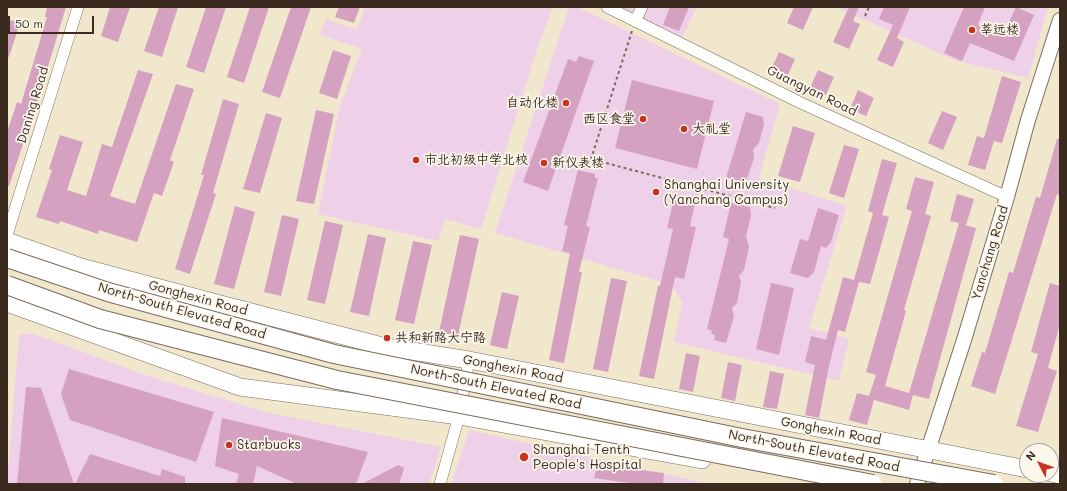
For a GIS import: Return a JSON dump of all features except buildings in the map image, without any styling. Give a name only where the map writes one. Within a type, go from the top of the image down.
[{"type":"highway","name":"North-South Elevated Road","points":[[7,258],[108,292],[334,354],[742,438],[994,484]]},
{"type":"highway","name":"North-South Elevated Road","points":[[7,284],[100,319],[337,380],[872,484]]},
{"type":"main road","name":"Gonghexin Road","points":[[7,241],[81,267],[386,347],[469,360],[1019,467]]},
{"type":"main road","points":[[7,303],[240,387],[459,416],[831,484]]},
{"type":"street","name":"Daning Road","points":[[7,235],[78,7]]},
{"type":"street","name":"Guangyan Road","points":[[607,7],[801,103],[1007,197]]},
{"type":"street","points":[[635,21],[642,7]]},
{"type":"street","name":"Yanchang Road","points":[[917,484],[929,450],[1007,197],[1028,120],[1060,20]]},
{"type":"street","points":[[440,484],[459,416],[469,360]]},
{"type":"path","points":[[865,16],[869,7]]},
{"type":"path","points":[[635,21],[591,160],[775,208]]},
{"type":"shaded area","name":"市北初级中学北校","points":[[365,7],[553,7],[535,55],[481,229],[445,219],[438,241],[318,214],[340,106],[362,49],[320,35],[326,19],[357,30]]},
{"type":"shaded area","name":"Shanghai University (Yanchang Campus)","points":[[569,7],[577,7],[780,104],[759,178],[847,206],[809,328],[849,339],[839,381],[674,342],[682,303],[672,285],[495,233]]},
{"type":"shaded area","points":[[619,7],[697,7],[682,38]]},
{"type":"shaded area","points":[[836,7],[1048,7],[1028,78],[957,61]]},
{"type":"shaded area","points":[[34,334],[148,376],[269,413],[441,447],[429,484],[7,484],[19,335]]},
{"type":"shaded area","name":"Shanghai Tenth People's Hospital","points":[[469,430],[709,484],[451,484]]},
{"type":"place","name":"莘远楼","points":[[972,30]]},
{"type":"place","name":"自动化楼","points":[[566,103]]},
{"type":"place","name":"西区食堂","points":[[643,119]]},
{"type":"place","name":"大礼堂","points":[[684,129]]},
{"type":"place","name":"市北初级中学北校","points":[[416,160]]},
{"type":"place","name":"新仪表楼","points":[[544,163]]},
{"type":"place","name":"Shanghai University (Yanchang Campus)","points":[[656,192]]},
{"type":"place","name":"共和新路大宁路","points":[[387,338]]},
{"type":"place","name":"Starbucks","points":[[229,445]]},
{"type":"place","name":"Shanghai Tenth People's Hospital","points":[[524,457]]}]
